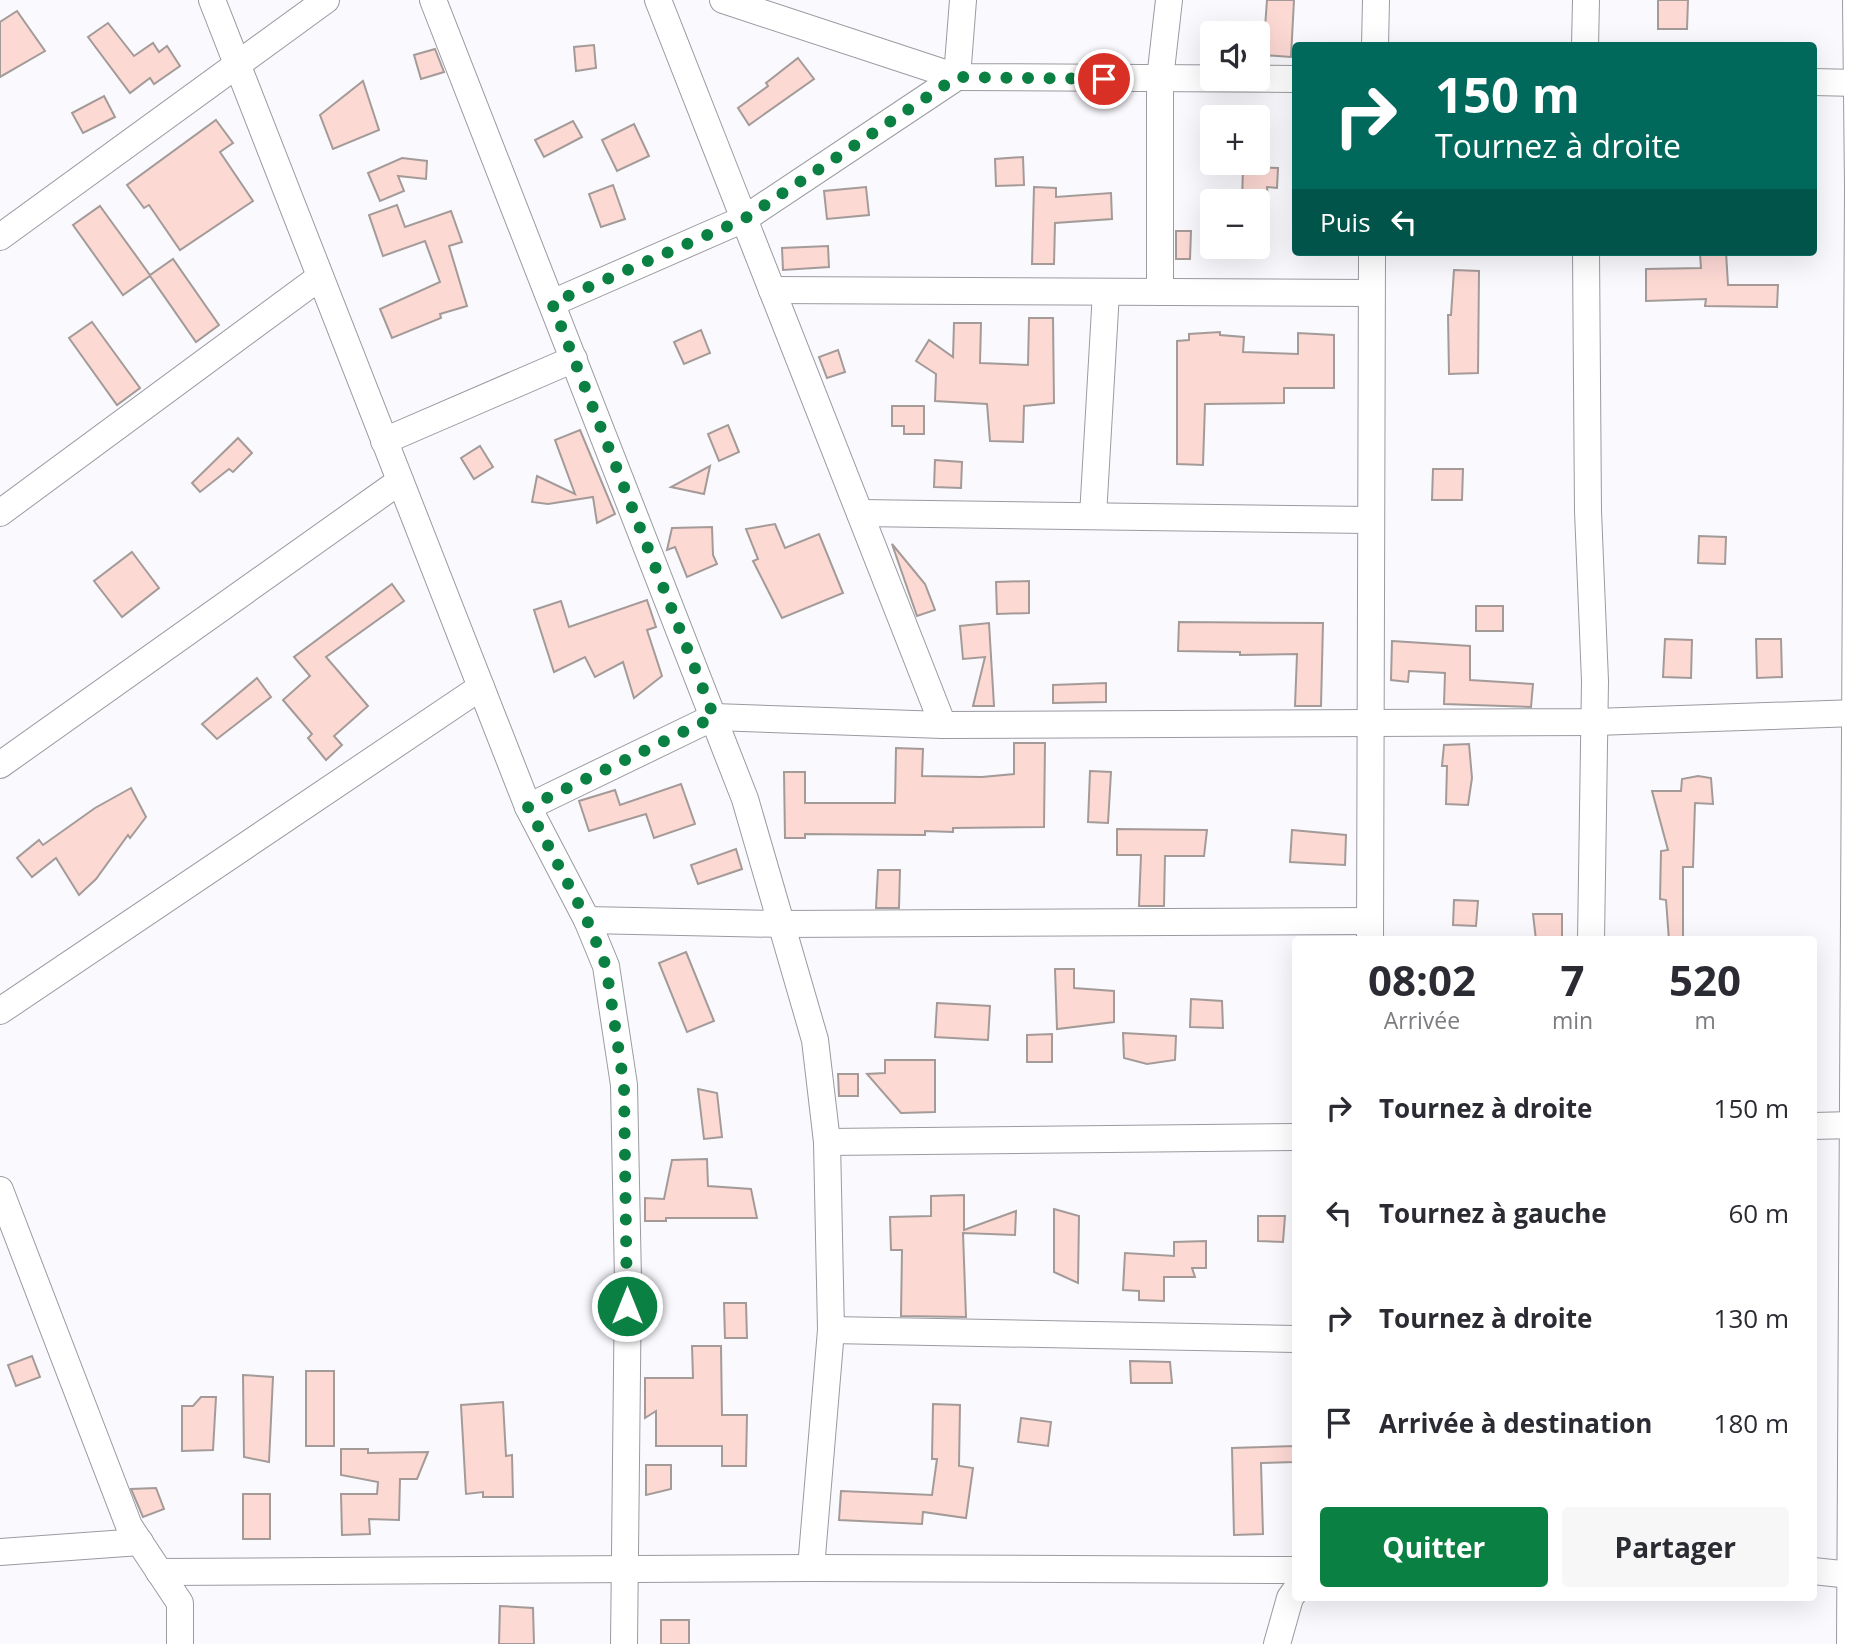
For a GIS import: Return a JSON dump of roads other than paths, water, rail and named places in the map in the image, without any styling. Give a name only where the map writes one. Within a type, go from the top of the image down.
[{"type":"street","points":[[212,0],[528,807],[587,920],[606,966],[624,1086],[628,1280],[624,1644]]},
{"type":"street","points":[[0,237],[326,0]]},
{"type":"street","points":[[433,0],[745,799],[815,1040],[827,1142],[831,1330],[811,1568]]},
{"type":"street","points":[[659,0],[943,725]]},
{"type":"street","points":[[723,0],[957,77],[1292,79]]},
{"type":"street","points":[[957,77],[963,0]]},
{"type":"street","points":[[1160,292],[1160,79],[1169,0]]},
{"type":"street","points":[[1375,42],[1376,0]]},
{"type":"street","points":[[1585,42],[1586,0]]},
{"type":"street","points":[[1850,1644],[1856,713],[1856,0]]},
{"type":"street","points":[[552,303],[744,219],[957,77]]},
{"type":"street","points":[[1817,82],[1857,83]]},
{"type":"street","points":[[587,920],[1370,931],[1372,256]]},
{"type":"street","points":[[1586,256],[1588,512],[1595,722],[1591,936]]},
{"type":"street","points":[[0,513],[320,277]]},
{"type":"street","points":[[772,290],[1371,293]]},
{"type":"street","points":[[1093,516],[1106,292]]},
{"type":"street","points":[[384,441],[574,359]]},
{"type":"street","points":[[0,765],[400,481]]},
{"type":"street","points":[[860,513],[1370,520]]},
{"type":"street","points":[[0,1012],[481,687]]},
{"type":"street","points":[[528,807],[714,717],[943,725],[1595,722],[1856,713]]},
{"type":"street","points":[[1817,1126],[1853,1125]]},
{"type":"street","points":[[827,1142],[1292,1137]]},
{"type":"street","points":[[0,1190],[129,1526],[180,1603],[180,1644]]},
{"type":"street","points":[[831,1330],[1292,1339]]},
{"type":"street","points":[[0,1552],[139,1542]]},
{"type":"street","points":[[159,1572],[811,1568],[1292,1570]]},
{"type":"street","points":[[1817,1571],[1851,1575]]},
{"type":"street","points":[[1277,1644],[1292,1595]]}]
